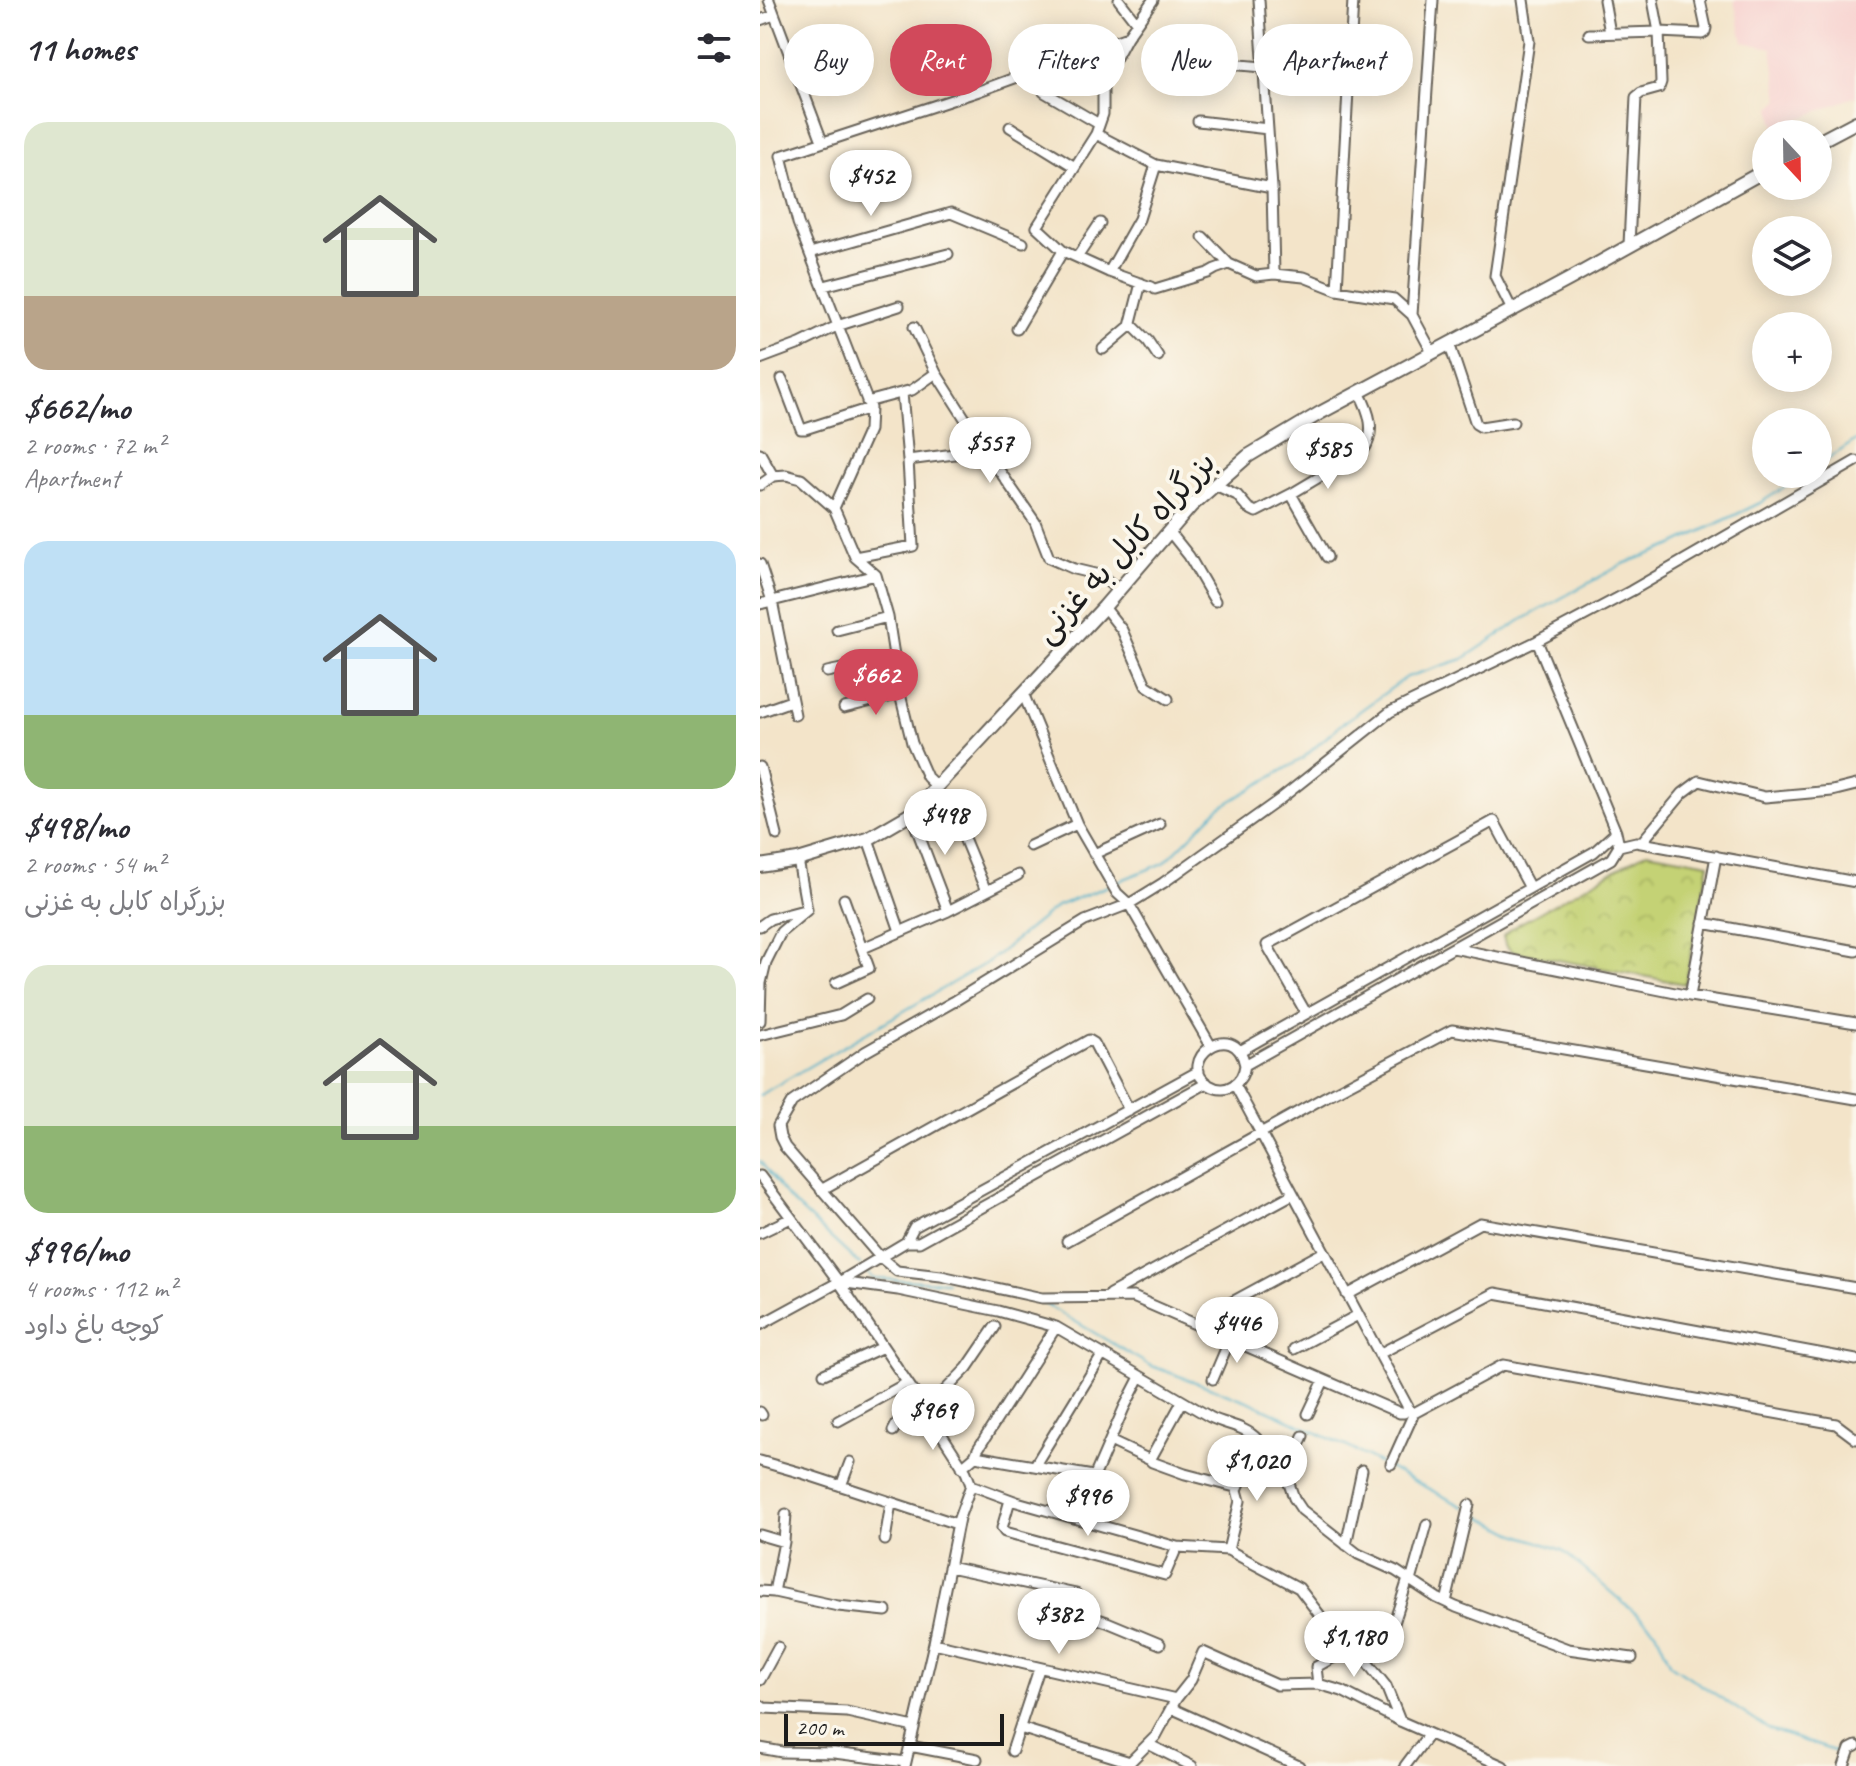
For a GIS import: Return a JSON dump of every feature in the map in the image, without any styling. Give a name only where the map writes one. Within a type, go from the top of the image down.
[{"type":"highway","points":[[1832,135],[1856,122]]},
{"type":"highway","name":"بزرگراه کابل به غزنی","points":[[760,866],[798,860],[868,839],[911,814],[1104,607],[1191,506],[1248,456],[1752,178]]},
{"type":"street","points":[[769,0],[822,141]]},
{"type":"street","points":[[1119,0],[1136,22]]},
{"type":"street","points":[[1153,0],[1136,22],[1103,82],[1103,114],[1097,129],[1037,227],[1063,251],[1149,286],[1162,288],[1229,264]]},
{"type":"street","points":[[1259,0],[1260,24]]},
{"type":"street","points":[[1337,290],[1353,0]]},
{"type":"street","points":[[1412,315],[1433,0]]},
{"type":"street","points":[[1512,310],[1495,276],[1529,41],[1523,0]]},
{"type":"street","points":[[1604,0],[1610,33]]},
{"type":"street","points":[[1629,245],[1636,97],[1659,88],[1661,82],[1659,32],[1653,0]]},
{"type":"street","points":[[1589,34],[1702,34],[1705,32],[1700,0]]},
{"type":"street","points":[[760,20],[774,15]]},
{"type":"street","points":[[834,508],[869,430],[868,405],[798,223],[781,156],[979,91],[1127,37]]},
{"type":"street","points":[[1050,96],[1156,165],[1272,188]]},
{"type":"street","points":[[1265,96],[1274,274]]},
{"type":"street","points":[[1198,121],[1268,129]]},
{"type":"street","points":[[1010,127],[1075,167]]},
{"type":"street","points":[[1109,272],[1139,219],[1156,165]]},
{"type":"street","points":[[810,253],[951,213],[1023,243]]},
{"type":"street","points":[[1078,256],[1100,223]]},
{"type":"street","points":[[1203,237],[1229,264],[1256,276],[1304,277],[1337,290],[1394,299],[1412,315],[1432,352]]},
{"type":"street","points":[[1017,329],[1063,251]]},
{"type":"street","points":[[824,286],[948,254]]},
{"type":"street","points":[[1103,349],[1129,328],[1149,286]]},
{"type":"street","points":[[760,359],[837,326],[899,306]]},
{"type":"street","points":[[1131,324],[1158,356]]},
{"type":"street","points":[[914,327],[936,373],[1035,522],[1049,558],[1099,575],[1118,590]]},
{"type":"street","points":[[1449,343],[1476,424],[1481,427],[1513,422]]},
{"type":"street","points":[[782,379],[801,429],[805,429],[912,390],[936,373]]},
{"type":"street","points":[[1215,485],[1237,495],[1256,512],[1366,448],[1371,428],[1370,412],[1359,392]]},
{"type":"street","points":[[855,557],[913,546],[902,393]]},
{"type":"street","points":[[908,460],[985,450]]},
{"type":"street","points":[[760,453],[773,476]]},
{"type":"street","points":[[1856,461],[1631,591],[1537,641],[1390,712],[1279,800],[1163,883],[1129,904],[1085,921],[865,1052],[792,1102],[778,1126],[785,1147],[880,1257],[897,1271],[941,1276],[1042,1298],[1133,1297],[1400,1413],[1503,1365],[1836,1424],[1856,1439]]},
{"type":"street","points":[[760,485],[773,476],[801,479],[834,508],[855,557],[876,575],[888,617],[900,694],[912,743],[927,777],[936,786]]},
{"type":"street","points":[[1291,494],[1327,557]]},
{"type":"street","points":[[1169,531],[1189,556],[1215,601]]},
{"type":"street","points":[[760,564],[772,601],[795,715]]},
{"type":"street","points":[[760,604],[876,575]]},
{"type":"street","points":[[1104,607],[1122,630],[1146,685],[1168,699]]},
{"type":"street","points":[[837,630],[888,617]]},
{"type":"street","points":[[1245,1065],[1611,859],[1619,846],[1616,832],[1537,641]]},
{"type":"street","points":[[827,672],[894,658]]},
{"type":"street","points":[[1023,693],[1077,824],[1117,893],[1129,904],[1211,1046]]},
{"type":"street","points":[[844,708],[900,694]]},
{"type":"street","points":[[760,712],[791,701]]},
{"type":"street","points":[[760,767],[763,794],[777,835]]},
{"type":"street","points":[[1641,843],[1683,793],[1699,781],[1765,797],[1832,791],[1856,785]]},
{"type":"street","points":[[911,814],[948,911]]},
{"type":"street","points":[[954,814],[986,891]]},
{"type":"street","points":[[1306,1013],[1267,945],[1494,821],[1530,888]]},
{"type":"street","points":[[1030,846],[1077,824]]},
{"type":"street","points":[[1096,857],[1160,824]]},
{"type":"street","points":[[1240,1051],[1594,852],[1616,832]]},
{"type":"street","points":[[868,839],[900,931]]},
{"type":"street","points":[[1619,846],[1636,842],[1856,882]]},
{"type":"street","points":[[1690,996],[1716,856]]},
{"type":"street","points":[[798,860],[807,910]]},
{"type":"street","points":[[863,948],[948,911],[1018,875]]},
{"type":"street","points":[[836,983],[869,968],[844,899]]},
{"type":"street","points":[[760,926],[770,919],[807,910]]},
{"type":"street","points":[[760,1021],[761,983],[766,962],[781,932],[807,910]]},
{"type":"street","points":[[1703,923],[1856,951]]},
{"type":"street","points":[[1453,948],[1690,996],[1856,1023]]},
{"type":"street","points":[[760,1035],[841,1015],[867,999]]},
{"type":"street","points":[[1067,1241],[1452,1030],[1856,1099]]},
{"type":"street","points":[[821,1190],[1089,1040],[1094,1043],[1129,1110]]},
{"type":"street","points":[[1226,1043],[1240,1051],[1244,1058],[1244,1073],[1235,1085],[1220,1089],[1207,1083],[1199,1071],[1201,1056],[1211,1046],[1226,1043]]},
{"type":"street","points":[[906,1242],[914,1227],[1199,1071]]},
{"type":"street","points":[[760,1325],[906,1242],[919,1242],[1207,1083]]},
{"type":"street","points":[[1235,1085],[1411,1410]]},
{"type":"street","points":[[760,1176],[839,1282],[926,1410],[971,1485],[1010,1500],[1177,1547],[1228,1550],[1299,1588],[1342,1644],[1354,1646],[1386,1686],[1400,1721]]},
{"type":"street","points":[[1106,1296],[1293,1194]]},
{"type":"street","points":[[760,1233],[791,1218]]},
{"type":"street","points":[[1347,1295],[1480,1223],[1856,1288]]},
{"type":"street","points":[[1210,1314],[1324,1252]]},
{"type":"street","points":[[839,1282],[898,1290],[1056,1327],[1182,1402],[1228,1426],[1239,1426],[1256,1435],[1255,1447],[1237,1490]]},
{"type":"street","points":[[1379,1354],[1495,1293],[1856,1360]]},
{"type":"street","points":[[1294,1349],[1358,1315]]},
{"type":"street","points":[[926,1410],[967,1368],[995,1327]]},
{"type":"street","points":[[962,1467],[975,1456],[1056,1327]]},
{"type":"street","points":[[1213,1379],[1230,1339]]},
{"type":"street","points":[[824,1374],[883,1347]]},
{"type":"street","points":[[1035,1465],[1103,1354]]},
{"type":"street","points":[[975,1456],[1093,1476],[1140,1377]]},
{"type":"street","points":[[1308,1414],[1324,1380]]},
{"type":"street","points":[[838,1421],[910,1388]]},
{"type":"street","points":[[893,1431],[910,1388]]},
{"type":"street","points":[[1150,1460],[1182,1402]]},
{"type":"street","points":[[1391,1464],[1411,1410]]},
{"type":"street","points":[[1286,1475],[1303,1436]]},
{"type":"street","points":[[1110,1441],[1153,1464],[1235,1487],[1240,1501],[1228,1550]]},
{"type":"street","points":[[1255,1447],[1286,1475],[1302,1510],[1358,1554],[1396,1571],[1446,1602],[1568,1649],[1632,1658]]},
{"type":"street","points":[[760,1461],[957,1524]]},
{"type":"street","points":[[841,1486],[850,1462]]},
{"type":"street","points":[[1346,1545],[1362,1470]]},
{"type":"street","points":[[760,1748],[782,1752],[834,1753],[906,1764],[957,1524],[971,1485]]},
{"type":"street","points":[[1010,1500],[1002,1528],[1005,1532],[1165,1575],[1177,1547]]},
{"type":"street","points":[[885,1540],[891,1503]]},
{"type":"street","points":[[1446,1602],[1469,1505]]},
{"type":"street","points":[[774,1592],[786,1514]]},
{"type":"street","points":[[1394,1623],[1427,1524]]},
{"type":"street","points":[[760,1535],[784,1542]]},
{"type":"street","points":[[949,1567],[1076,1594],[1077,1612],[1160,1644]]},
{"type":"street","points":[[760,1591],[838,1606],[886,1611]]},
{"type":"street","points":[[934,1643],[1174,1704],[1299,1766]]},
{"type":"street","points":[[1318,1684],[1316,1667],[1354,1646]]},
{"type":"street","points":[[760,1680],[762,1669],[778,1647]]},
{"type":"street","points":[[1020,1728],[1128,1764],[1156,1736],[1191,1680],[1203,1652],[1277,1685],[1318,1684],[1342,1691],[1400,1721],[1503,1766]]},
{"type":"street","points":[[1012,1751],[1039,1669]]},
{"type":"street","points":[[760,1705],[764,1708],[847,1712],[914,1727]]},
{"type":"street","points":[[1405,1766],[1429,1734]]},
{"type":"street","points":[[1148,1744],[1192,1766]]},
{"type":"street","points":[[910,1746],[977,1759]]},
{"type":"street","points":[[1844,1766],[1853,1748]]},
{"type":"shaded area","points":[[1734,0],[1856,0],[1856,96],[1797,120],[1773,120],[1771,107],[1779,100],[1772,48],[1743,42]]},
{"type":"green space","points":[[1647,852],[1709,863],[1685,984],[1511,951],[1505,944],[1503,936],[1510,929]]},
{"type":"waterway","points":[[1832,456],[1856,440]]},
{"type":"waterway","points":[[1114,883],[1164,863],[1219,808],[1302,759],[1339,726],[1407,677],[1463,659],[1520,621],[1623,564],[1671,546],[1760,503],[1784,488]]},
{"type":"waterway","points":[[760,1095],[988,962],[1057,906],[1108,886]]},
{"type":"waterway","points":[[760,1161],[787,1197],[860,1265]]},
{"type":"waterway","points":[[865,1270],[874,1279],[947,1282]]},
{"type":"waterway","points":[[1042,1302],[1149,1365],[1250,1402],[1348,1447],[1464,1507]]},
{"type":"waterway","points":[[1473,1512],[1513,1533],[1562,1550],[1656,1631],[1671,1665],[1768,1729],[1843,1754]]}]
